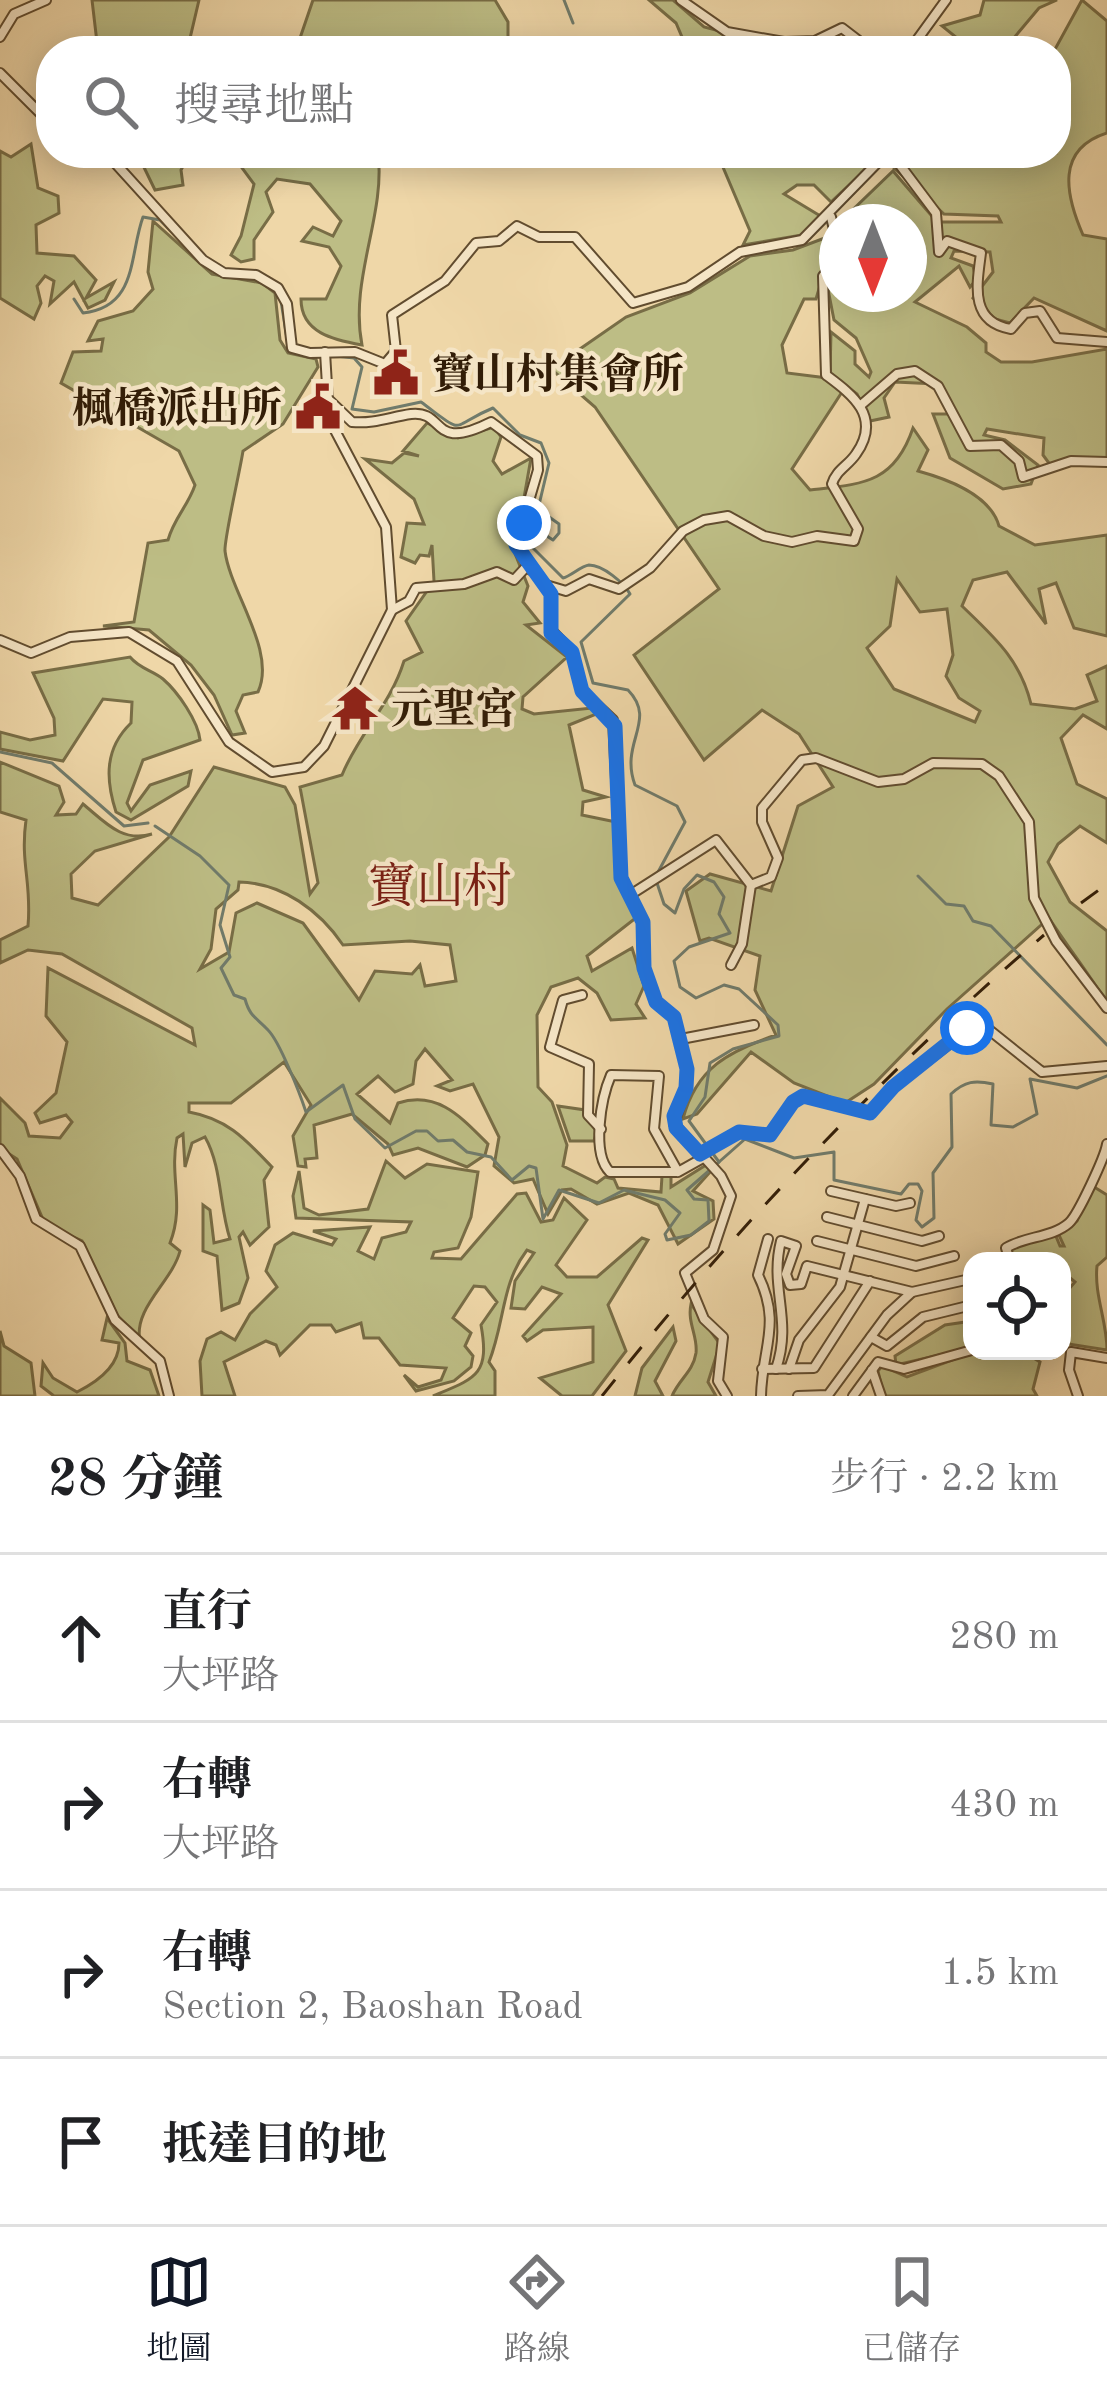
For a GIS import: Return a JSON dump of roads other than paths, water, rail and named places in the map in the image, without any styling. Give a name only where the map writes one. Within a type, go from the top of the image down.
[{"type":"street","points":[[0,37],[14,14],[46,0]]},
{"type":"street","points":[[681,0],[727,32],[754,36]]},
{"type":"street","points":[[920,36],[946,0]]},
{"type":"street","points":[[821,36],[842,28],[852,36]]},
{"type":"street","points":[[0,74],[36,109]]},
{"type":"street","points":[[120,168],[203,260],[219,271],[259,276],[278,288],[287,304],[292,348],[355,352],[391,362],[394,313],[445,281],[476,243],[499,242],[517,226],[539,236],[583,241],[633,303],[688,287],[740,252],[802,240],[819,226]]},
{"type":"street","points":[[842,204],[875,168]]},
{"type":"street","points":[[901,168],[936,213],[939,251],[947,241],[981,253],[973,289],[979,309],[992,321],[1011,328],[1024,313],[1040,311],[1057,338],[1107,342]]},
{"type":"street","points":[[392,610],[409,601],[416,588],[453,586],[497,572],[514,580],[527,566],[546,586],[566,591],[589,579],[625,585],[683,531],[704,520],[728,516],[764,536],[792,542],[817,536],[854,541],[858,529],[832,479],[863,439],[861,405],[850,388],[826,375],[824,312]]},
{"type":"street","points":[[0,640],[31,653],[70,637],[129,632],[177,662],[229,742],[278,772],[304,767],[317,757],[392,610],[386,526],[362,471],[332,428],[325,352]]},
{"type":"street","points":[[861,405],[897,374],[915,371],[938,386],[970,446],[1001,445],[1019,461],[1023,477],[1071,461],[1107,462]]},
{"type":"street","points":[[329,400],[352,422],[416,414],[453,436],[490,422],[533,449],[538,470],[516,543],[546,586],[551,633],[572,652],[582,691],[615,726],[621,878],[643,922],[642,962],[656,1002],[674,1017],[681,1039],[687,1081],[674,1124],[727,1186],[731,1207],[712,1250],[685,1273],[704,1319],[722,1337],[718,1381],[727,1396]]},
{"type":"street","points":[[751,885],[771,877],[778,858],[762,808],[802,760],[816,758],[878,782],[904,779],[924,764],[982,764],[999,776],[1025,811],[1034,898],[1056,941],[1107,1008]]},
{"type":"street","points":[[630,896],[716,840],[751,885],[742,944],[731,964]]},
{"type":"street","points":[[582,995],[563,1000],[550,1047],[589,1064],[588,1115],[601,1129]]},
{"type":"street","points":[[681,1039],[754,1025]]},
{"type":"street","points":[[707,1161],[710,1147],[742,1131],[770,1135],[793,1102],[803,1096],[870,1113],[893,1087],[971,1027],[988,1030],[1042,1072],[1107,1066]]},
{"type":"street","points":[[678,1172],[654,1129],[659,1076],[608,1077],[596,1151],[605,1170],[678,1172],[707,1161]]},
{"type":"street","points":[[1007,1252],[1006,1248],[1025,1236],[1049,1233],[1071,1222],[1107,1144]]},
{"type":"street","points":[[0,1149],[20,1176],[36,1219],[80,1246],[111,1314],[140,1347],[158,1358],[169,1396]]},
{"type":"street","points":[[832,1191],[910,1203]]},
{"type":"street","points":[[789,1369],[799,1340],[843,1274],[865,1199]]},
{"type":"street","points":[[826,1217],[922,1241],[939,1236]]},
{"type":"street","points":[[761,1396],[762,1369],[773,1333],[769,1297],[758,1275],[768,1239]]},
{"type":"street","points":[[817,1240],[916,1266],[954,1256]]},
{"type":"street","points":[[776,1369],[788,1336],[773,1275],[781,1241],[796,1246],[786,1274],[790,1286],[801,1284],[807,1266],[912,1292],[963,1281]]},
{"type":"street","points":[[762,1369],[814,1368],[870,1281]]},
{"type":"street","points":[[798,1396],[828,1395],[912,1292]]},
{"type":"street","points":[[871,1337],[886,1346],[929,1314],[963,1307]]},
{"type":"street","points":[[1078,1396],[1069,1370],[1072,1352],[1107,1358]]},
{"type":"street","points":[[853,1396],[878,1362],[904,1370],[963,1353]]},
{"type":"street","points":[[872,1370],[880,1396]]},
{"type":"waterway","points":[[564,0],[573,23]]},
{"type":"waterway","points":[[74,299],[83,313],[114,301],[128,277],[143,217],[160,220],[198,259]]},
{"type":"waterway","points":[[281,301],[289,351],[354,358],[362,367],[352,409],[374,412],[421,402],[457,425],[493,408],[520,435],[541,443],[549,463],[538,509],[559,524],[559,533],[553,540],[536,529],[527,542],[563,578],[595,566],[630,594],[581,642],[593,683],[628,690],[636,701],[640,712],[631,756],[635,785],[677,806],[685,822],[657,874]]},
{"type":"waterway","points":[[0,752],[52,763],[124,826],[148,823]]},
{"type":"waterway","points":[[155,826],[200,856],[229,885],[220,925],[230,957],[221,968],[234,995],[245,999],[251,1013],[273,1036],[306,1112],[343,1085],[355,1119],[385,1148],[416,1131],[427,1131],[438,1141],[453,1140],[467,1152],[491,1157],[512,1180],[529,1166],[536,1168],[543,1219],[559,1190],[599,1203],[624,1190],[665,1200],[680,1213],[665,1234],[667,1240],[691,1235],[709,1221],[708,1200],[694,1199],[687,1190],[719,1162]]},
{"type":"waterway","points":[[657,883],[664,904],[675,913],[684,889],[697,875],[714,882],[724,897],[719,914],[730,933],[689,947],[674,961],[680,987],[696,998],[724,985],[739,989],[778,1025],[779,1036],[733,1049],[710,1063],[705,1097],[689,1121],[719,1162],[745,1139],[794,1158],[834,1152],[834,1180],[901,1194],[909,1184],[918,1184],[922,1191],[916,1220],[922,1227],[934,1218],[933,1173],[952,1147],[951,1094],[970,1083],[993,1084],[991,1125],[1013,1127],[1037,1114],[1030,1079],[1077,1088],[1107,1076]]},
{"type":"waterway","points":[[918,876],[946,904],[964,906],[973,921],[991,926],[1107,1045]]},
{"type":"railway","points":[[1081,903],[1107,884]]},
{"type":"railway","points":[[602,1396],[704,1273],[812,1155],[925,1042],[1044,935]]},
{"type":"place","name":"寶山村集會所","points":[[396,373]]},
{"type":"place","name":"楓橋派出所","points":[[318,407]]},
{"type":"place","name":"元聖宮","points":[[355,708]]},
{"type":"district","name":"寶山村","points":[[440,885]]}]
